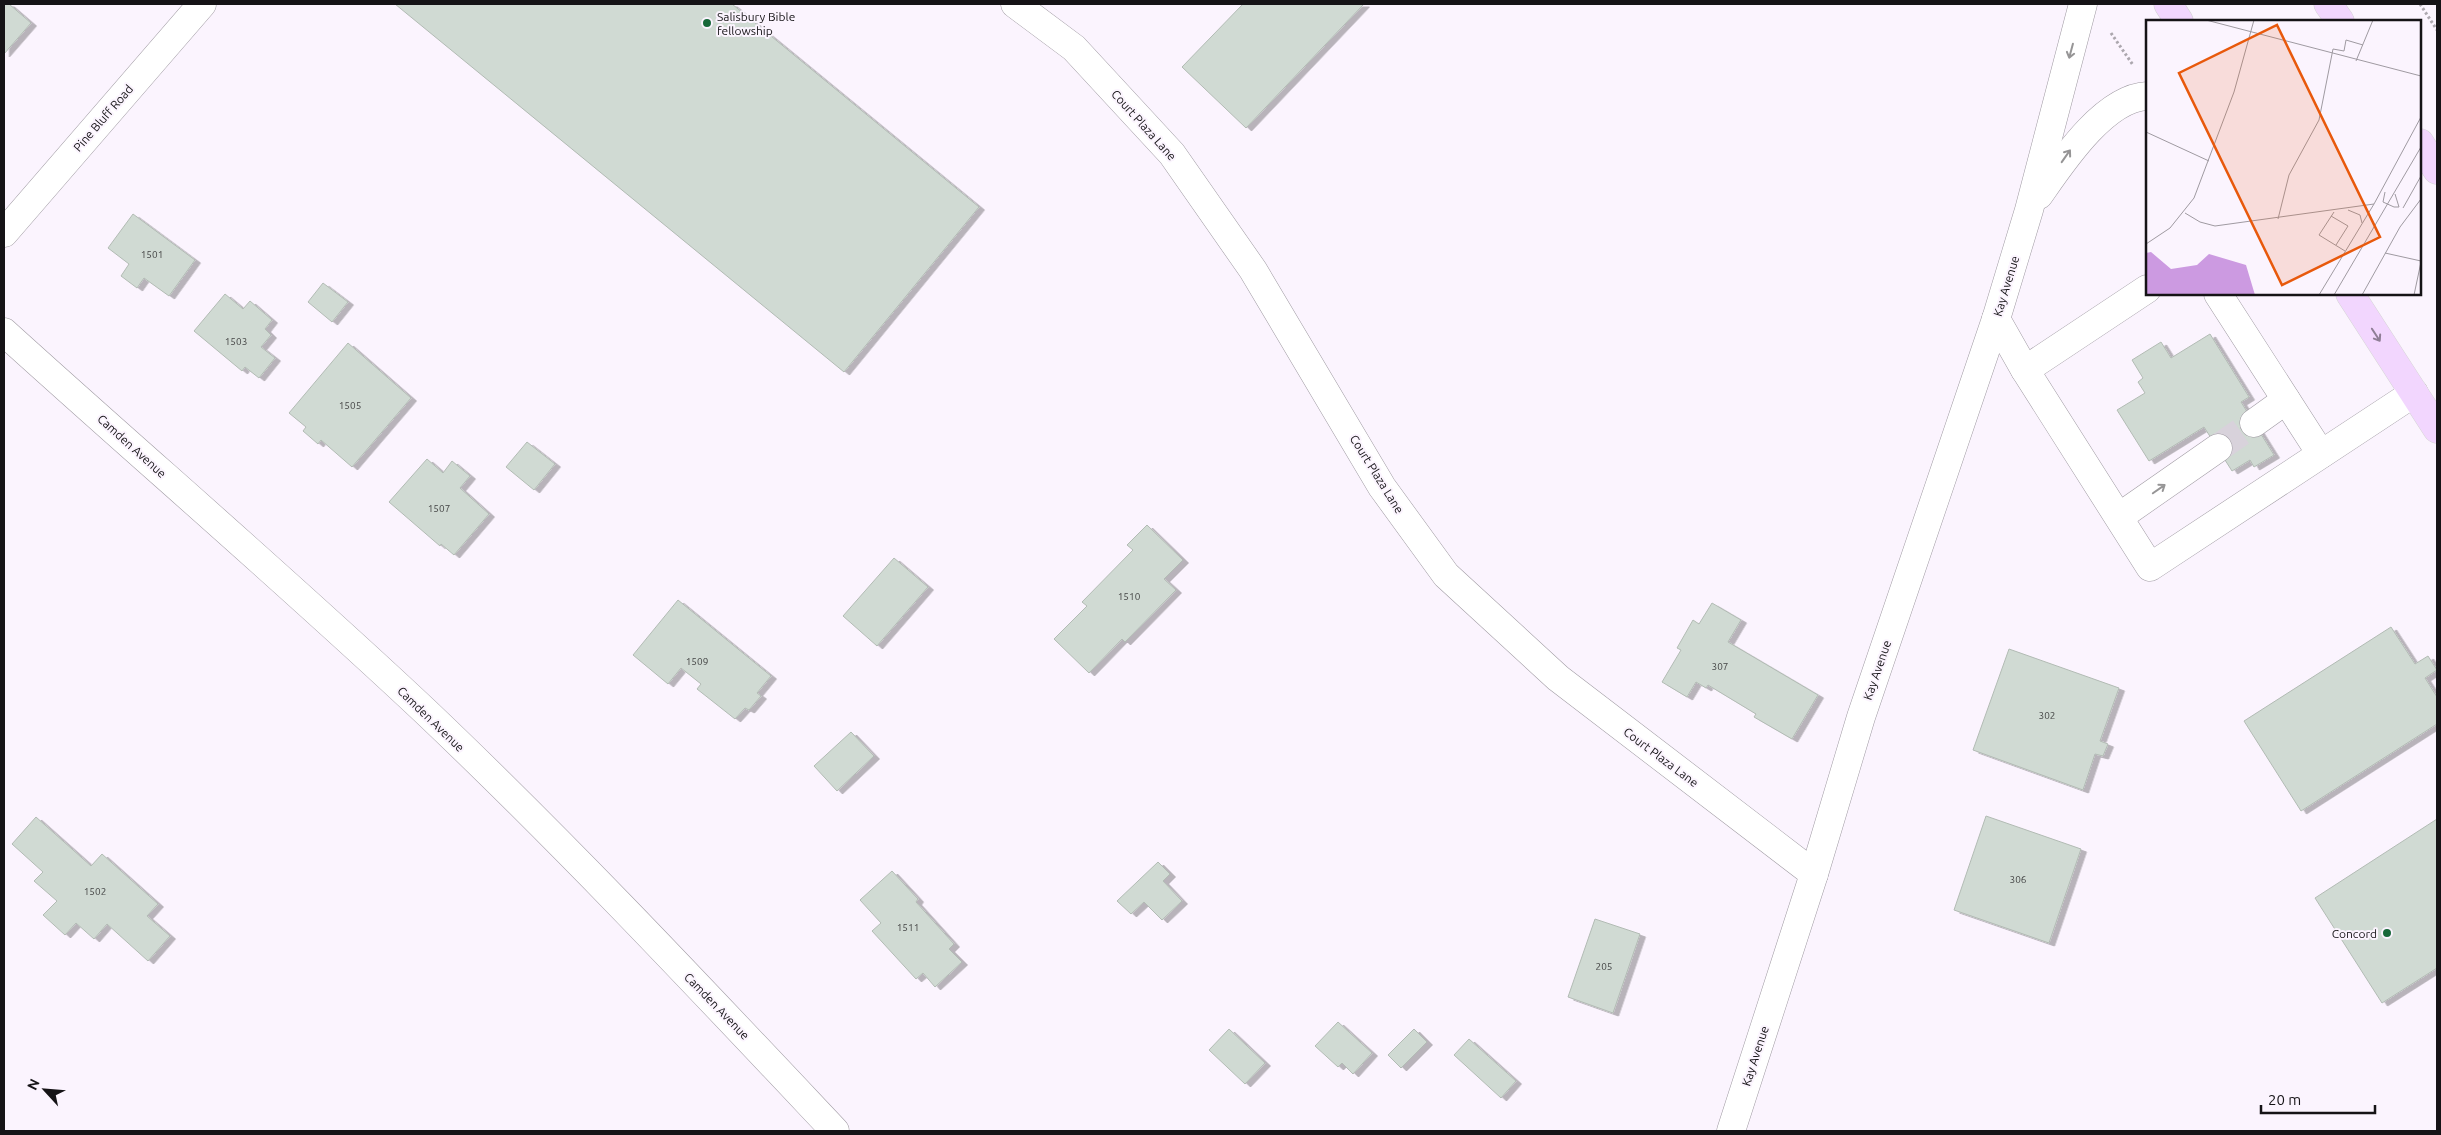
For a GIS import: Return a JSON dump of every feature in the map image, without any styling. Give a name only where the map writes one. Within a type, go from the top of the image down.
[{"type":"main road","points":[[2168,4],[2178,20]]},
{"type":"main road","points":[[2328,4],[2339,20]]},
{"type":"main road","points":[[2421,145],[2437,170]]},
{"type":"main road","points":[[2351,295],[2437,429]]},
{"type":"street","name":"Pine Bluff Road","points":[[4,233],[202,4]]},
{"type":"street","name":"Court Plaza Lane","points":[[1015,4],[1074,48],[1172,154],[1253,270],[1382,487],[1446,575],[1558,678],[1814,874]]},
{"type":"street","name":"Kay Avenue","points":[[1731,1131],[1814,874],[1861,717],[1996,318],[2029,210],[2083,4]]},
{"type":"street","name":"Kay Avenue","points":[[2029,210],[2071,149],[2111,110],[2146,96]]},
{"type":"street","points":[[2025,370],[2146,290]]},
{"type":"street","points":[[2219,295],[2321,454]]},
{"type":"street","points":[[1996,318],[2025,370],[2150,567],[2414,393]]},
{"type":"street","name":"Camden Avenue","points":[[4,332],[247,549],[427,714],[614,900],[835,1131]]},
{"type":"street","points":[[2254,423],[2286,400]]},
{"type":"street","points":[[2119,517],[2218,448]]},
{"type":"path","points":[[2420,4],[2437,30]]},
{"type":"path","points":[[2106,25],[2135,68]]},
{"type":"building","points":[[4,4],[9,4],[31,23],[4,54]]},
{"type":"building","points":[[395,4],[732,4],[979,207],[844,372]]},
{"type":"building","points":[[1243,4],[1364,4],[1246,128],[1182,67]]},
{"type":"building","points":[[133,214],[195,260],[169,296],[144,278],[137,288],[121,276],[129,264],[108,248]]},
{"type":"building","points":[[323,283],[348,302],[332,322],[308,302]]},
{"type":"building","points":[[225,294],[243,309],[250,301],[272,320],[265,329],[271,335],[261,347],[275,358],[259,378],[245,367],[242,371],[194,331]]},
{"type":"building","points":[[2210,334],[2249,397],[2241,402],[2274,455],[2254,467],[2250,460],[2232,471],[2204,427],[2149,461],[2117,410],[2145,393],[2138,382],[2143,378],[2132,360],[2161,342],[2171,358]]},
{"type":"building","points":[[348,343],[411,398],[352,467],[321,440],[318,444],[303,431],[306,427],[289,413]]},
{"type":"building","points":[[527,442],[555,464],[534,490],[506,467]]},
{"type":"building","points":[[427,459],[443,473],[452,461],[470,476],[460,488],[489,514],[454,555],[441,544],[440,546],[389,502]]},
{"type":"building","points":[[1147,525],[1183,560],[1164,579],[1176,590],[1125,642],[1122,639],[1089,673],[1054,639],[1087,606],[1082,602],[1133,550],[1127,545]]},
{"type":"building","points":[[894,558],[928,587],[877,646],[843,616]]},
{"type":"building","points":[[678,600],[771,676],[757,693],[761,696],[749,710],[745,708],[735,719],[697,689],[701,684],[681,668],[668,684],[633,655]]},
{"type":"building","points":[[1712,603],[1741,620],[1728,642],[1818,695],[1792,739],[1754,717],[1756,714],[1708,685],[1706,688],[1696,682],[1687,697],[1662,682],[1681,650],[1677,648],[1693,620],[1699,624]]},
{"type":"building","points":[[2391,627],[2415,664],[2428,656],[2437,670],[2425,678],[2437,697],[2437,724],[2301,811],[2244,721]]},
{"type":"building","points":[[2009,649],[2119,688],[2100,741],[2108,744],[2103,756],[2095,754],[2083,790],[1973,750]]},
{"type":"building","points":[[851,732],[874,756],[837,791],[814,766]]},
{"type":"building","points":[[1986,816],[2081,849],[2049,943],[1954,910]]},
{"type":"building","points":[[36,817],[91,866],[102,854],[158,904],[147,916],[170,936],[148,961],[107,924],[94,939],[76,923],[65,935],[43,915],[57,901],[34,881],[43,872],[12,844]]},
{"type":"building","name":"Concord","points":[[2437,819],[2437,968],[2382,1003],[2315,898]]},
{"type":"building","points":[[1158,862],[1170,874],[1163,881],[1182,901],[1162,920],[1144,902],[1131,914],[1117,901]]},
{"type":"building","points":[[892,871],[918,899],[916,902],[954,944],[949,949],[962,962],[935,987],[923,973],[916,979],[872,931],[881,923],[860,900]]},
{"type":"building","points":[[1595,919],[1640,934],[1613,1013],[1568,997]]},
{"type":"building","points":[[1338,1022],[1372,1053],[1353,1074],[1342,1063],[1338,1067],[1315,1046]]},
{"type":"building","points":[[1229,1029],[1265,1063],[1245,1084],[1209,1050]]},
{"type":"building","points":[[1414,1029],[1427,1042],[1401,1068],[1388,1055]]},
{"type":"building","points":[[1469,1039],[1516,1081],[1501,1098],[1454,1055]]},
{"type":"tunnel","points":[[2218,448],[2254,423]]},
{"type":"place","name":"Salisbury Bible fellowship","points":[[707,23]]},
{"type":"place","name":"Concord","points":[[2387,933]]}]
